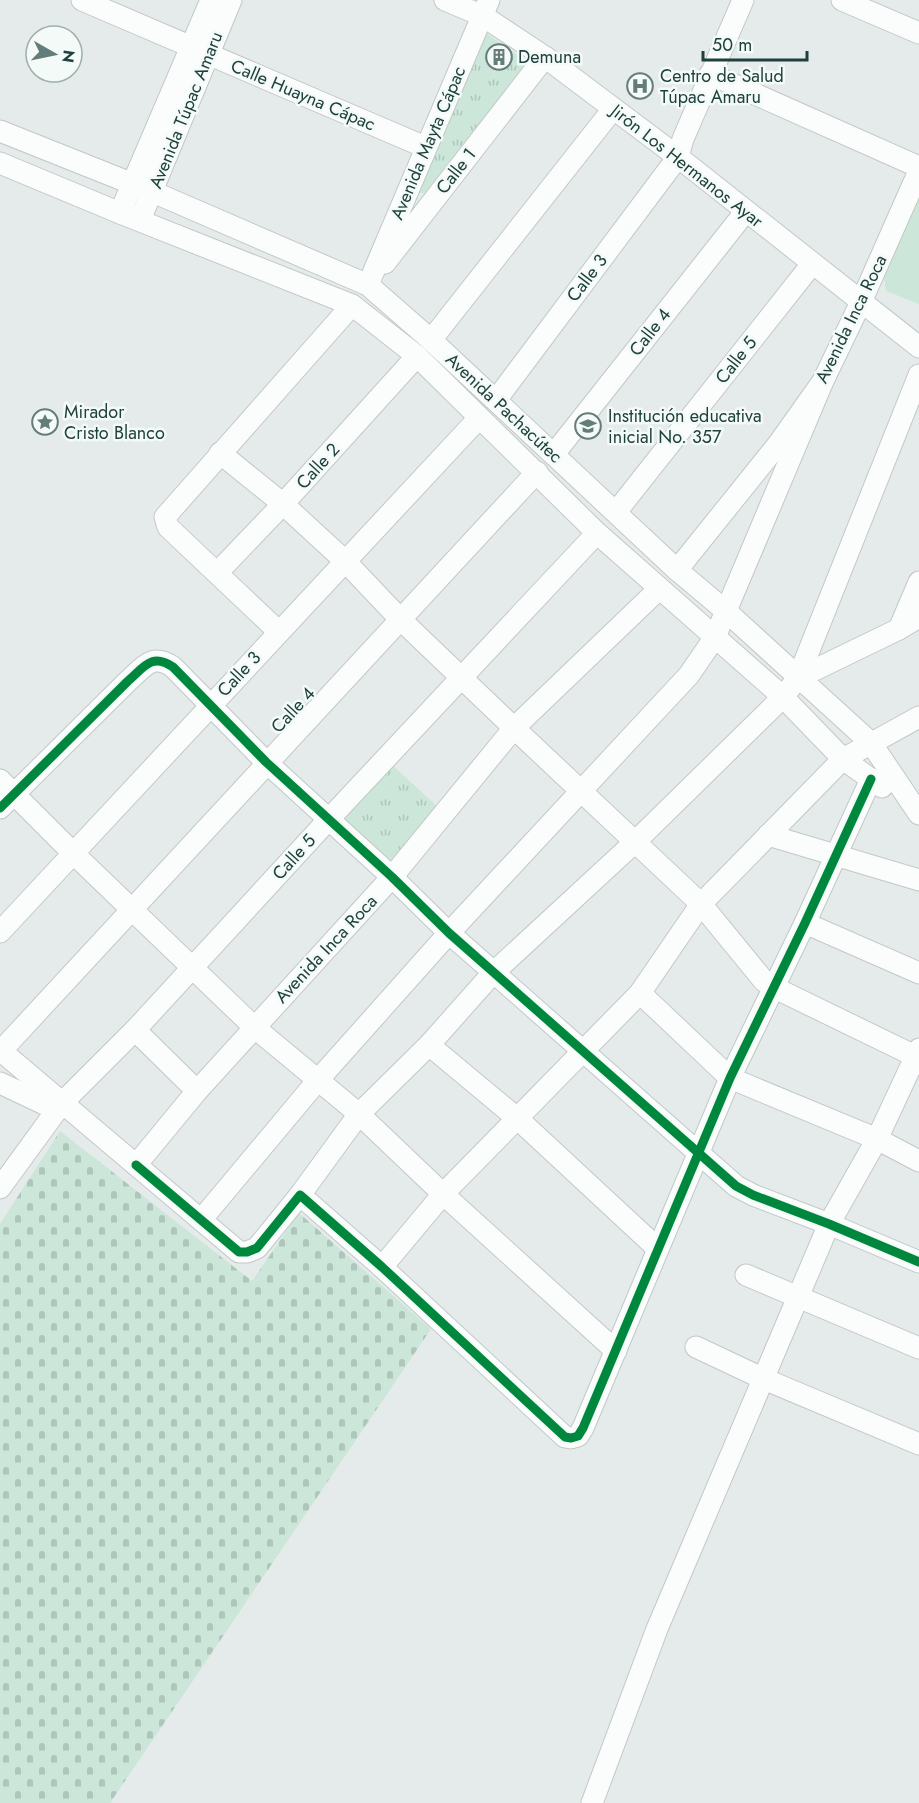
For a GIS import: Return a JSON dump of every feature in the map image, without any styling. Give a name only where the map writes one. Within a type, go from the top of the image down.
[{"type":"street","name":"Calle Huayna Cápac","points":[[82,0],[425,147]]},
{"type":"street","name":"Avenida Túpac Amaru","points":[[130,216],[153,192],[200,51],[211,0]]},
{"type":"street","name":"Avenida Túpac Amaru","points":[[130,216],[133,184],[200,51],[231,0]]},
{"type":"street","name":"Jirón Los Hermanos Ayar","points":[[445,0],[486,8],[545,57],[678,157],[919,347]]},
{"type":"street","name":"Calle 3","points":[[496,400],[678,157],[683,139],[743,0]]},
{"type":"street","points":[[842,0],[919,33]]},
{"type":"street","name":"Avenida Mayta Cápac","points":[[368,285],[486,8]]},
{"type":"street","name":"Calle 1","points":[[368,285],[545,57]]},
{"type":"street","points":[[710,74],[919,169]]},
{"type":"street","points":[[431,340],[613,109]]},
{"type":"street","name":"Avenida Pachacútec","points":[[0,131],[153,192],[368,285],[431,340],[677,570],[727,612],[871,743],[919,814]]},
{"type":"street","name":"Avenida Pachacútec","points":[[0,163],[352,305],[417,356],[597,532],[783,697],[843,759],[919,814]]},
{"type":"street","name":"Avenida Inca Roca","points":[[677,570],[779,443],[823,381],[861,302],[919,169]]},
{"type":"street","name":"Calle 4","points":[[554,454],[746,211]]},
{"type":"street","name":"Calle 5","points":[[616,512],[812,264]]},
{"type":"street","points":[[279,632],[168,528],[165,517],[352,305]]},
{"type":"street","name":"Calle 2","points":[[217,573],[417,356]]},
{"type":"street","points":[[0,1050],[60,1107],[136,1165],[239,1252],[257,1248],[300,1196],[358,1114],[429,1045],[492,974],[635,842],[783,697],[798,678],[919,375]]},
{"type":"street","points":[[201,1220],[318,1080],[448,933],[580,790],[674,693],[688,675],[715,637],[727,612],[823,381]]},
{"type":"street","name":"Calle 3","points":[[0,932],[479,418]]},
{"type":"street","points":[[220,453],[283,504],[345,561],[400,619],[701,904],[764,981],[918,1054],[878,1139],[829,1224],[657,1629],[592,1803]]},
{"type":"street","name":"Calle 4","points":[[0,1050],[537,472]]},
{"type":"street","name":"Calle 5","points":[[2,1180],[60,1107],[193,968],[597,532]]},
{"type":"street","points":[[899,629],[919,582]]},
{"type":"street","name":"Avenida Inca Roca","points":[[136,1165],[197,1091],[392,877],[514,728],[659,589]]},
{"type":"street","points":[[798,678],[919,617]]},
{"type":"street","points":[[0,808],[7,786],[148,663],[157,659],[173,667],[266,762],[392,877],[492,974],[736,1186],[919,1262]]},
{"type":"street","points":[[382,1267],[443,1194],[640,993],[701,904],[768,835],[843,759],[919,717]]},
{"type":"street","points":[[300,1196],[382,1267],[565,1437],[578,1436],[730,1078],[871,779]]},
{"type":"street","points":[[7,786],[73,853],[254,1027],[358,1114],[616,1351]]},
{"type":"street","points":[[768,835],[919,880]]},
{"type":"street","points":[[805,923],[919,973]]},
{"type":"street","points":[[640,993],[730,1078],[878,1139],[919,1161]]},
{"type":"street","points":[[135,1030],[197,1091]]},
{"type":"street","points":[[429,1045],[518,1119],[657,1248]]},
{"type":"street","points":[[0,1083],[60,1107]]},
{"type":"street","points":[[746,1275],[919,1348]]},
{"type":"street","points":[[696,1347],[919,1444]]},
{"type":"green space","points":[[482,30],[527,62],[426,191],[418,193]]},
{"type":"green space","points":[[919,196],[919,304],[886,291],[884,278]]},
{"type":"green space","points":[[391,764],[440,809],[388,866],[339,822]]},
{"type":"green space","points":[[60,1131],[252,1281],[299,1213],[431,1329],[110,1803],[0,1803],[0,1224]]},
{"type":"cycle path","points":[[0,808],[139,671],[154,661],[166,663],[173,667],[266,762],[392,877],[449,933],[736,1186],[919,1262]]},
{"type":"cycle path","points":[[136,1165],[239,1252],[257,1248],[300,1195],[382,1267],[565,1437],[578,1436],[730,1078],[871,779]]},
{"type":"place","name":"Demuna","points":[[499,57]]},
{"type":"place","name":"Centro de Salud Túpac Amaru","points":[[640,86]]},
{"type":"place","name":"Mirador Cristo Blanco","points":[[45,422]]},
{"type":"place","name":"Institución educativa inicial No. 357","points":[[588,426]]}]
